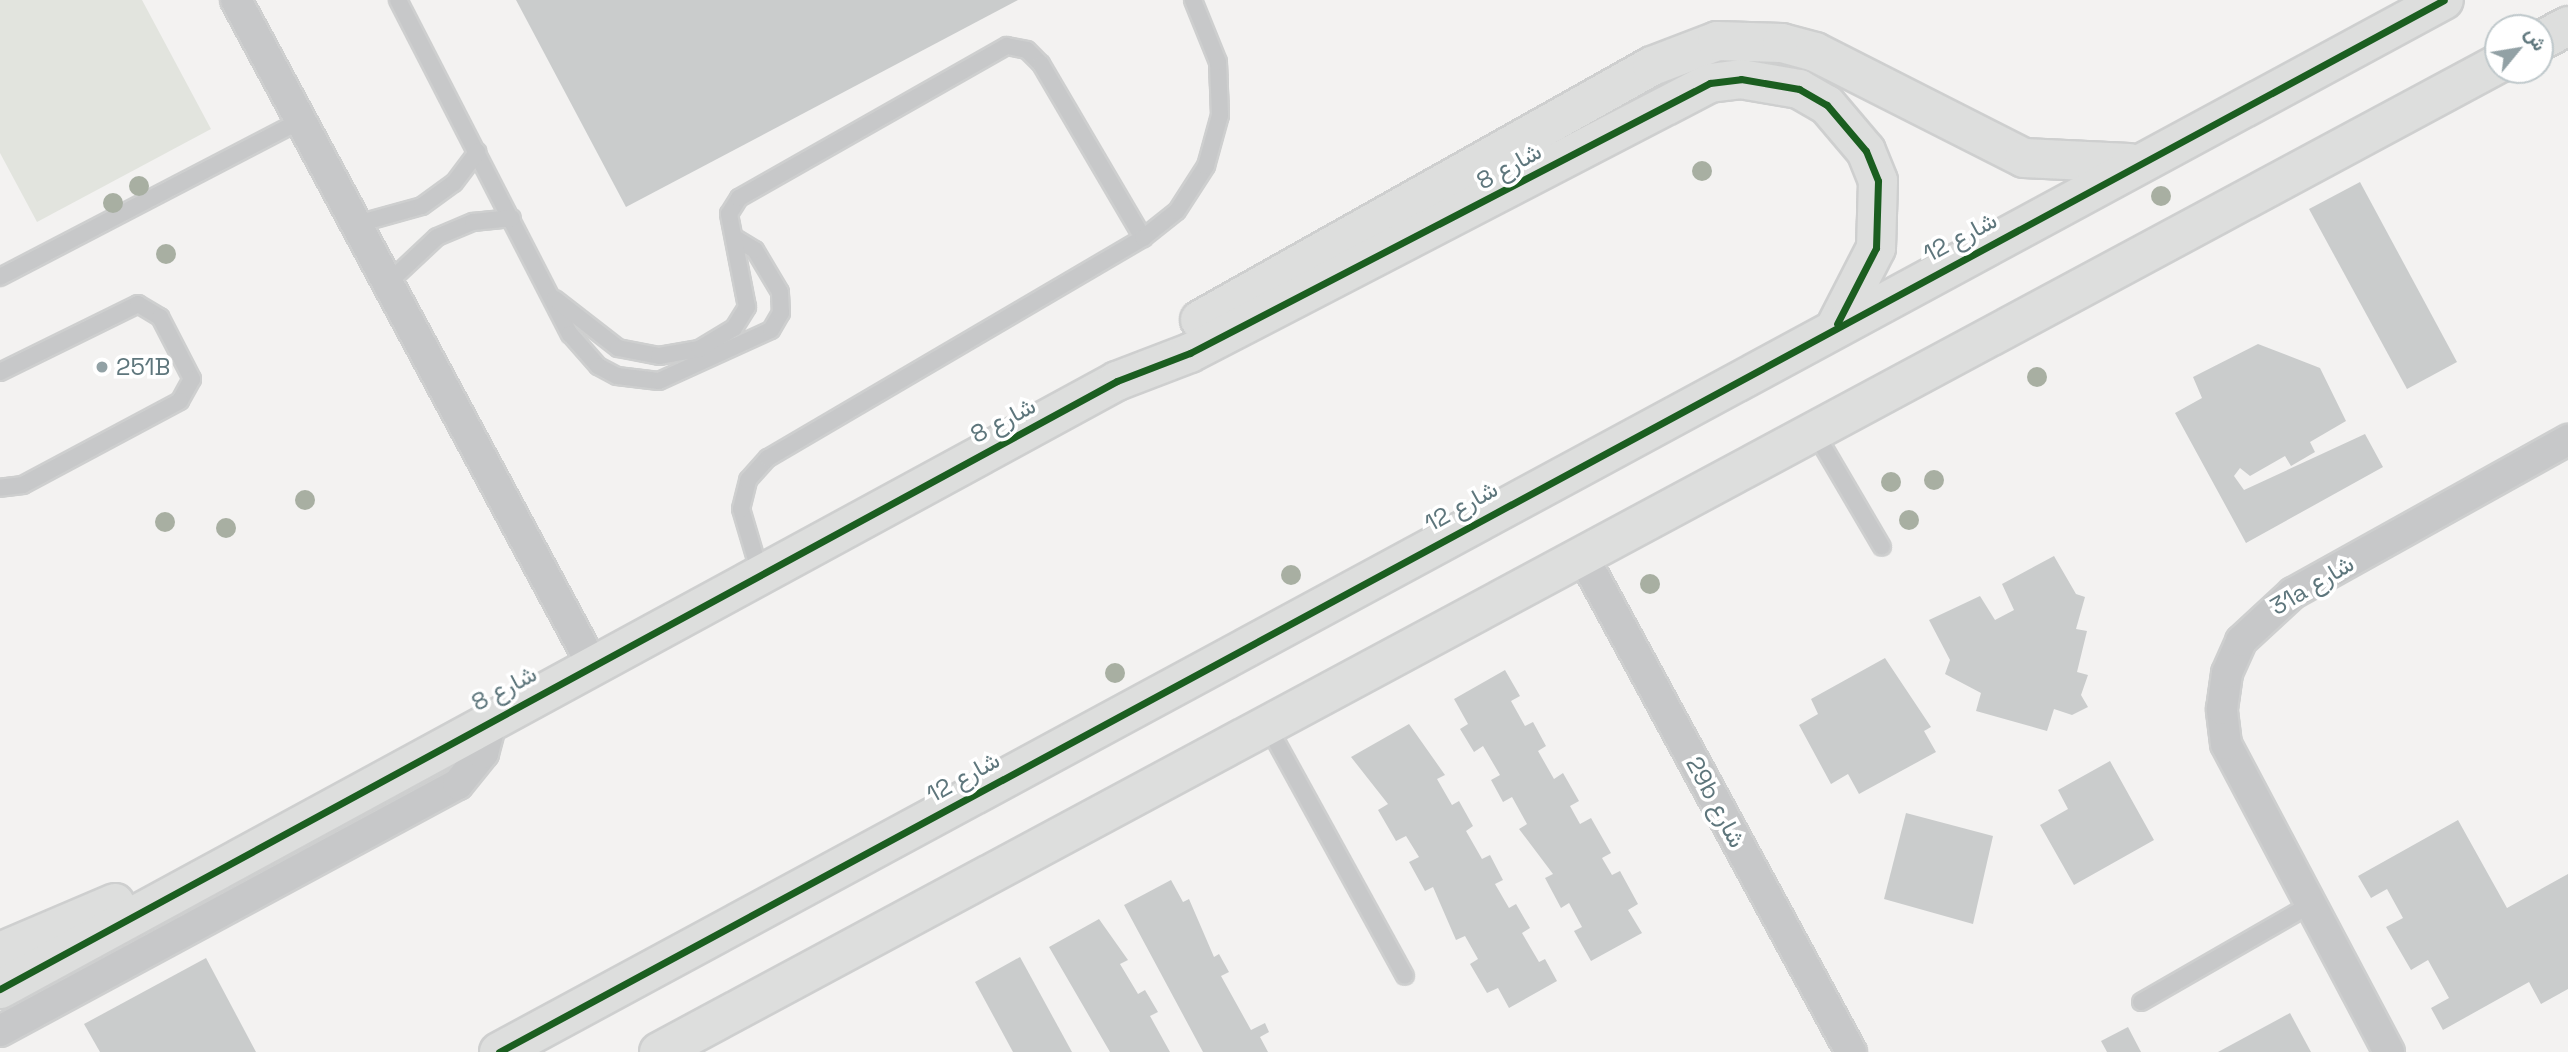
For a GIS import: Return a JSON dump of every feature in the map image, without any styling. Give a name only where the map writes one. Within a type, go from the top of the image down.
[{"type":"street","points":[[236,0],[592,664]]},
{"type":"street","name":"شارع 12","points":[[499,1052],[1837,324],[2444,0]]},
{"type":"street","name":"شارع 8","points":[[1116,381],[1178,332],[1652,66],[1717,41],[1782,43],[1815,52],[2024,158],[2061,164],[2139,162]]},
{"type":"street","points":[[659,1052],[1581,553],[2484,71]]},
{"type":"street","name":"شارع 8","points":[[0,989],[156,909],[206,873],[493,715],[1116,381],[1202,347],[1685,92],[1741,79],[1799,89],[1827,105],[1866,151],[1878,181],[1875,248],[1837,324]]},
{"type":"street","name":"31a شارع","points":[[2389,1052],[2227,744],[2221,709],[2241,641],[2293,593],[2568,440]]},
{"type":"street","name":"29b شارع","points":[[1581,553],[1852,1052]]},
{"type":"street","points":[[0,1031],[458,784],[483,753],[493,715]]},
{"type":"street","name":"شارع 8","points":[[0,952],[164,882],[206,873]]},
{"type":"lane","points":[[398,0],[555,299],[570,334],[598,366],[638,381],[680,375],[762,336],[781,313],[776,283],[755,250],[735,238]]},
{"type":"lane","points":[[760,573],[741,509],[748,480],[762,463],[1143,238],[1177,211],[1206,166],[1220,115],[1218,62],[1193,0]]},
{"type":"lane","points":[[555,299],[618,348],[659,356],[699,349],[734,328],[747,307],[729,214],[739,198],[1007,47],[1027,50],[1041,64],[1143,238]]},
{"type":"lane","points":[[0,277],[301,120]]},
{"type":"lane","points":[[356,223],[422,206],[454,183],[477,152]]},
{"type":"lane","points":[[388,283],[437,237],[473,222],[512,218]]},
{"type":"lane","points":[[0,372],[138,304],[160,317],[192,379],[180,401],[23,485],[0,488]]},
{"type":"lane","points":[[1813,429],[1882,547]]},
{"type":"lane","points":[[1266,723],[1405,976]]},
{"type":"lane","points":[[2141,1002],[2310,905]]},
{"type":"shaded area","points":[[0,0],[142,0],[211,129],[37,222],[0,153]]},
{"type":"building","points":[[516,0],[1018,0],[626,207]]},
{"type":"building","points":[[2360,182],[2457,362],[2407,389],[2309,209]]},
{"type":"building","points":[[2258,344],[2320,368],[2346,421],[2310,442],[2315,452],[2291,466],[2285,456],[2250,476],[2240,468],[2234,476],[2244,490],[2365,434],[2383,467],[2246,543],[2175,413],[2202,398],[2193,377]]},
{"type":"building","points":[[2054,556],[2076,594],[2085,597],[2076,629],[2087,631],[2077,672],[2088,675],[2081,695],[2088,707],[2072,715],[2054,709],[2047,731],[1976,711],[1981,693],[1945,674],[1950,660],[1929,620],[1980,596],[1995,620],[2014,610],[2002,584]]},
{"type":"building","points":[[1885,658],[1931,727],[1924,731],[1936,752],[1859,794],[1848,774],[1831,784],[1799,725],[1818,714],[1811,699]]},
{"type":"building","points":[[1505,670],[1520,696],[1511,701],[1525,726],[1533,722],[1546,746],[1538,751],[1554,779],[1563,773],[1579,801],[1570,806],[1580,824],[1591,818],[1611,853],[1602,858],[1612,875],[1620,871],[1638,904],[1628,910],[1642,933],[1591,961],[1574,931],[1582,927],[1569,903],[1561,908],[1545,878],[1553,874],[1519,829],[1527,824],[1512,797],[1503,802],[1491,780],[1500,775],[1483,746],[1474,752],[1460,729],[1468,724],[1454,699]]},
{"type":"building","points":[[1409,724],[1445,775],[1437,779],[1452,805],[1459,801],[1473,826],[1466,831],[1482,859],[1490,855],[1503,880],[1495,884],[1509,908],[1516,904],[1530,928],[1522,933],[1539,962],[1545,959],[1557,981],[1509,1008],[1498,988],[1487,993],[1470,964],[1478,959],[1465,936],[1456,940],[1433,887],[1425,891],[1409,862],[1419,857],[1406,836],[1396,841],[1378,810],[1388,804],[1351,757]]},
{"type":"building","points":[[2110,761],[2154,840],[2074,885],[2040,825],[2068,809],[2058,790]]},
{"type":"building","points":[[1906,813],[1993,836],[1973,924],[1884,899]]},
{"type":"building","points":[[2458,820],[2507,908],[2568,874],[2568,989],[2541,1004],[2529,982],[2443,1030],[2431,1008],[2449,998],[2428,960],[2411,970],[2386,927],[2403,918],[2387,889],[2371,898],[2358,876]]},
{"type":"building","points":[[1171,880],[1183,902],[1189,899],[1214,957],[1219,954],[1229,972],[1221,976],[1251,1030],[1265,1023],[1269,1032],[1260,1037],[1268,1052],[1203,1052],[1124,905]]},
{"type":"building","points":[[1099,919],[1128,960],[1120,964],[1138,994],[1145,990],[1158,1012],[1150,1016],[1170,1052],[1110,1052],[1049,947]]},
{"type":"building","points":[[1020,957],[1072,1052],[1013,1052],[975,982]]},
{"type":"building","points":[[206,958],[256,1052],[100,1052],[84,1024]]},
{"type":"building","points":[[2290,1013],[2311,1052],[2218,1052]]},
{"type":"building","points":[[2128,1027],[2141,1052],[2107,1052],[2101,1041]]},
{"type":"cycle path","points":[[499,1052],[2444,0]]},
{"type":"cycle path","points":[[0,989],[1117,381],[1190,353],[1710,83],[1741,79],[1799,89],[1827,105],[1866,151],[1878,181],[1876,248],[1837,324]]},
{"type":"place","name":"251B","points":[[102,367]]}]
